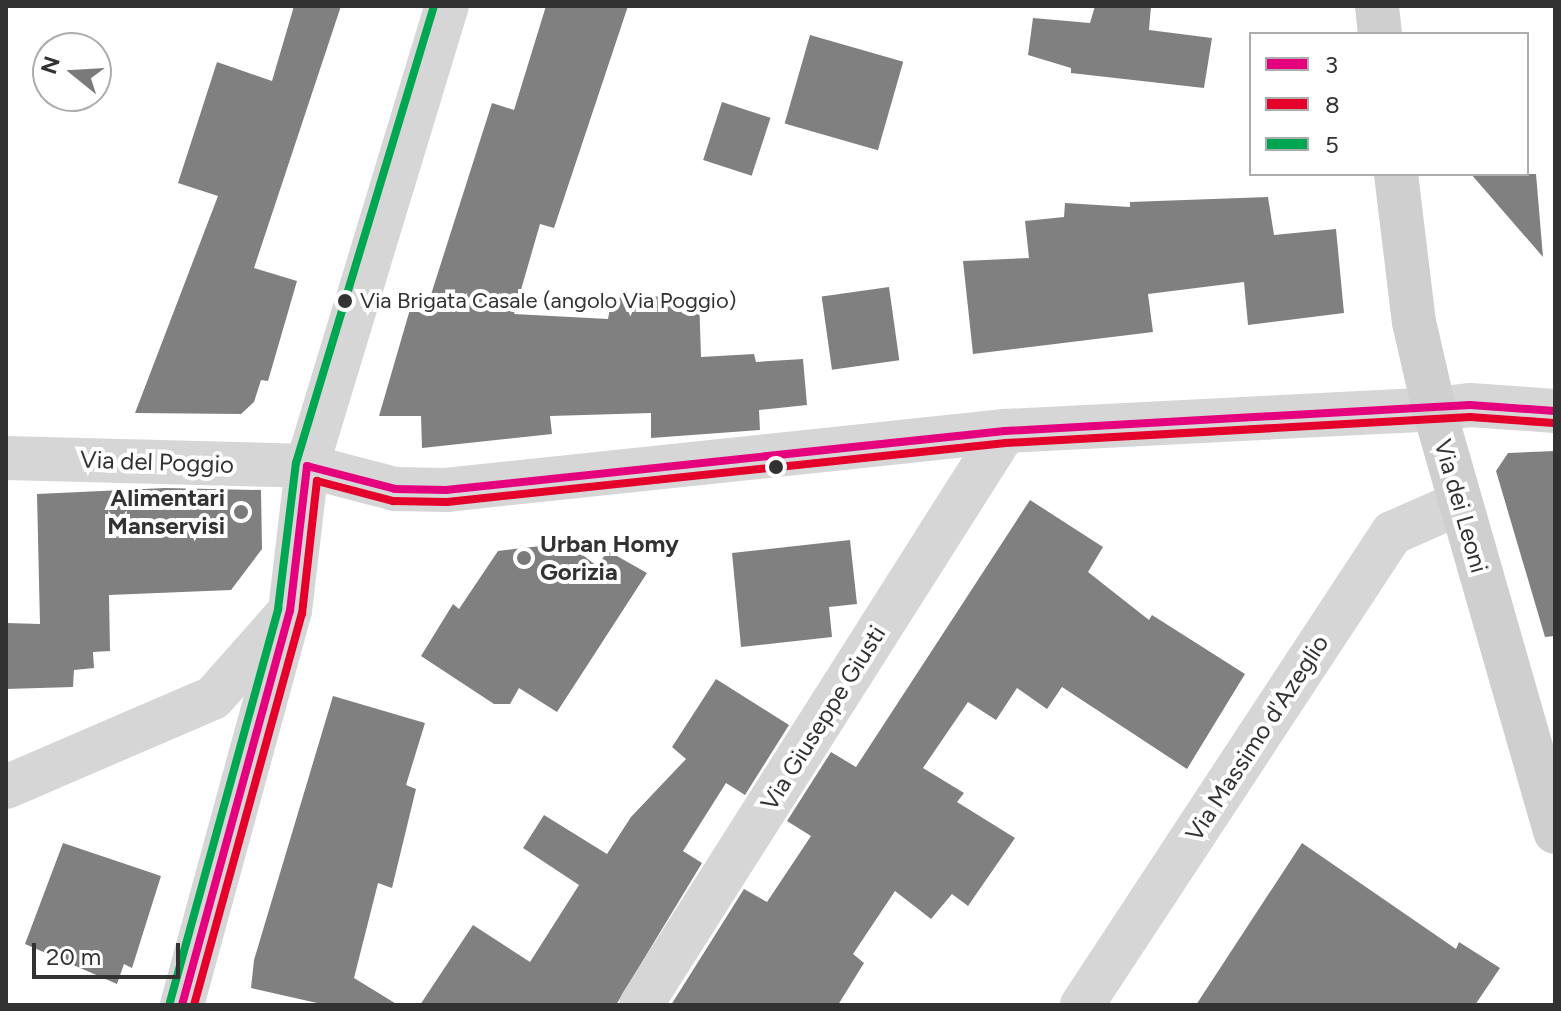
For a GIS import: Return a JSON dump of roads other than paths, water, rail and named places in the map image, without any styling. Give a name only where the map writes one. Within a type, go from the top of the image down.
[{"type":"main road","points":[[1377,6],[1380,32]]},
{"type":"main road","name":"Via dei Leoni","points":[[1396,176],[1414,322],[1434,409],[1555,832]]},
{"type":"street","points":[[182,1005],[290,611],[307,466],[447,6]]},
{"type":"street","name":"Via del Poggio","points":[[6,458],[307,466],[395,489],[446,490],[1005,431],[1434,409],[1555,411]]},
{"type":"street","name":"Via Giuseppe Giusti","points":[[641,1005],[1005,431]]},
{"type":"street","name":"Via Massimo d'Azeglio","points":[[1082,1005],[1392,533],[1460,503]]},
{"type":"street","points":[[6,787],[213,698],[290,611]]},
{"type":"place","name":"Via Brigata Casale (angolo Via Poggio)","points":[[345,301]]},
{"type":"place","name":"Alimentari Manservisi","points":[[241,512]]},
{"type":"place","name":"Urban Homy Gorizia","points":[[524,558]]}]
